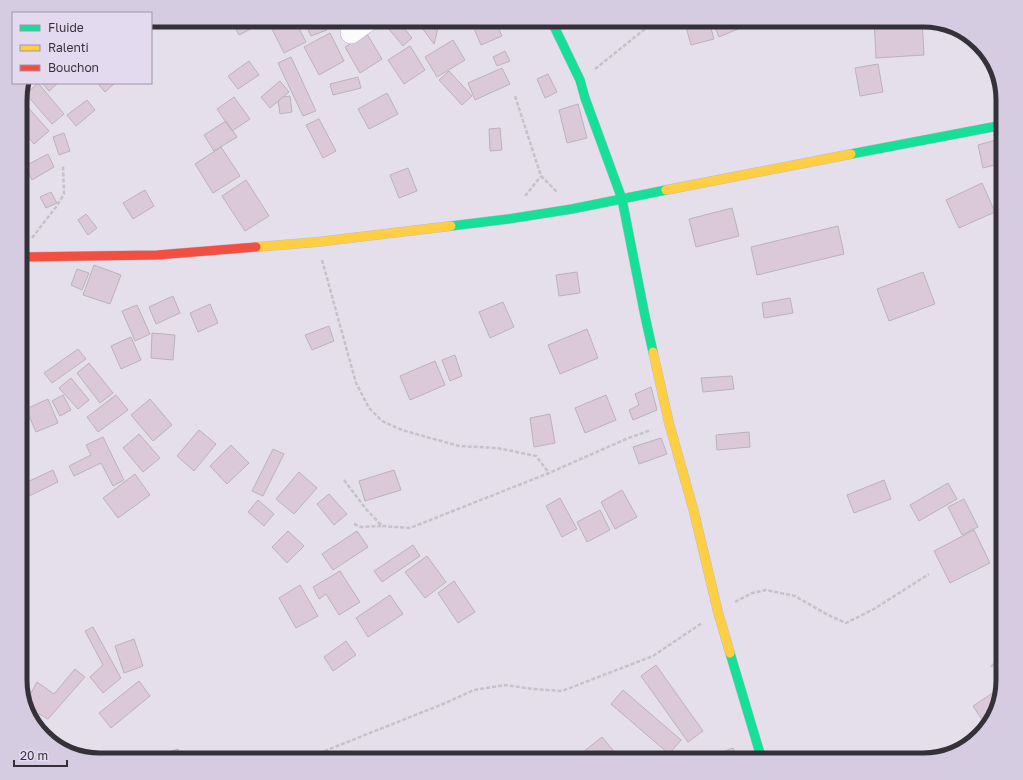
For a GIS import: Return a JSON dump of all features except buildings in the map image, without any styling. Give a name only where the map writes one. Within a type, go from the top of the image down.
[{"type":"street","points":[[351,33],[359,27]]},
{"type":"street","points":[[554,27],[580,80],[585,98],[622,199],[645,316],[669,423],[694,512],[718,612],[760,753]]},
{"type":"street","points":[[27,257],[157,255],[317,242],[508,219],[572,209],[996,126]]},
{"type":"path","points":[[580,80],[647,27]]},
{"type":"path","points":[[515,96],[541,176],[572,209]]},
{"type":"path","points":[[29,242],[64,194],[63,165]]},
{"type":"path","points":[[317,242],[356,383],[369,408],[382,421],[402,430],[459,446],[497,448],[536,456],[549,473]]},
{"type":"path","points":[[354,524],[361,526],[410,528],[549,473],[626,439],[669,423]]},
{"type":"path","points":[[344,480],[366,510],[382,526]]},
{"type":"path","points":[[320,753],[443,704],[474,690],[505,685],[562,691],[652,656],[718,612],[752,593],[766,590],[795,596],[828,615],[846,623],[874,610],[929,574]]},
{"type":"path","points":[[991,667],[996,661]]},
{"type":"traffic: fast","points":[[554,27],[580,80],[585,98],[622,199],[653,352]]},
{"type":"traffic: fast","points":[[851,154],[996,126]]},
{"type":"traffic: fast","points":[[451,226],[572,209],[666,190]]},
{"type":"traffic: fast","points":[[730,653],[760,753]]},
{"type":"traffic: slow","points":[[666,190],[851,154]]},
{"type":"traffic: slow","points":[[256,247],[317,242],[451,226]]},
{"type":"traffic: slow","points":[[653,352],[669,423],[694,512],[718,612],[730,653]]},
{"type":"traffic: jam","points":[[27,257],[157,255],[256,247]]}]
